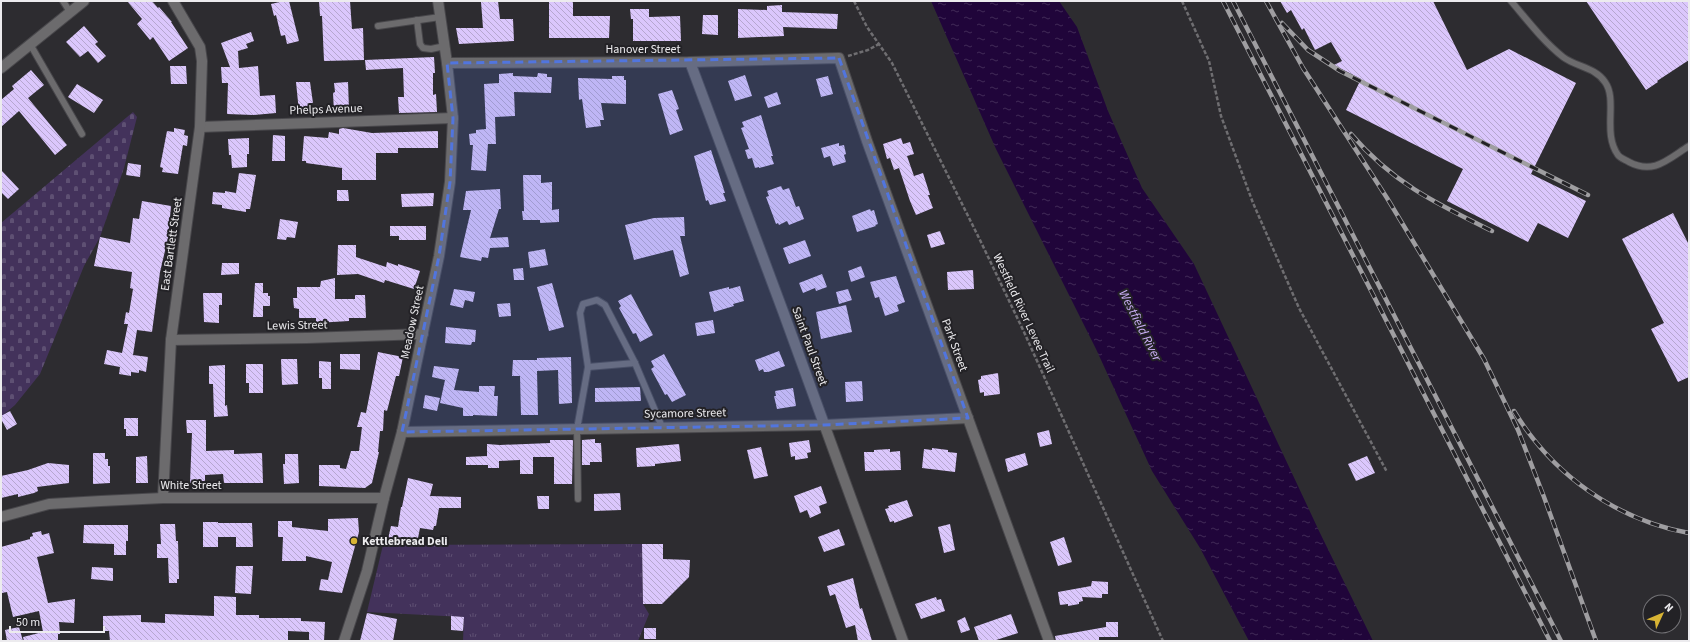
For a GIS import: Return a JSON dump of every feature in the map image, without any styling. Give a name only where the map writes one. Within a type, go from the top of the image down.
[{"type":"street","points":[[1,68],[84,1]]},
{"type":"street","name":"East Bartlett Street","points":[[163,498],[171,340],[200,127],[202,61],[200,47],[173,1]]},
{"type":"street","name":"Meadow Street","points":[[344,641],[367,571],[384,498],[402,432],[440,256],[450,182],[453,118],[445,46],[438,1]]},
{"type":"street","name":"Hanover Street","points":[[447,63],[690,62],[838,58]]},
{"type":"street","name":"Park Street","points":[[838,58],[1049,641]]},
{"type":"street","name":"Saint Paul Street","points":[[690,62],[902,641]]},
{"type":"street","name":"Phelps Avenue","points":[[200,127],[453,118]]},
{"type":"street","name":"Lewis Street","points":[[171,340],[307,338],[423,334]]},
{"type":"street","name":"Sycamore Street","points":[[402,432],[824,425],[968,418]]},
{"type":"street","name":"White Street","points":[[1,517],[49,504],[163,498],[384,498]]},
{"type":"lane","points":[[63,1],[70,12]]},
{"type":"lane","points":[[1512,1],[1542,38],[1564,58],[1592,70],[1605,81],[1610,91],[1610,136],[1619,156],[1638,167],[1655,167],[1689,146]]},
{"type":"lane","points":[[378,26],[440,17]]},
{"type":"lane","points":[[418,20],[420,44],[423,48],[431,49],[445,46]]},
{"type":"lane","points":[[30,44],[82,134]]},
{"type":"lane","points":[[578,499],[577,429],[588,367],[580,313],[583,304],[597,300],[604,305],[635,364],[662,427]]},
{"type":"lane","points":[[588,367],[635,364]]},
{"type":"path","name":"Westfield River Levee Trail","points":[[854,1],[867,27],[899,76],[984,247],[1024,332],[1163,641]]},
{"type":"path","points":[[1182,1],[1209,60],[1221,116],[1253,202],[1299,308],[1387,472]]},
{"type":"path","points":[[838,58],[856,55],[879,44]]},
{"type":"highlighted area","points":[[839,58],[968,418],[824,425],[402,432],[439,256],[450,182],[453,118],[447,63]]},
{"type":"green space","points":[[133,112],[137,117],[124,168],[100,237],[84,266],[40,374],[15,405],[1,417],[1,223]]},
{"type":"green space","points":[[642,544],[643,604],[649,614],[638,641],[463,641],[464,617],[367,612],[383,545]]},
{"type":"water","name":"Westfield River","points":[[931,1],[1059,1],[1077,27],[1108,111],[1142,188],[1194,264],[1320,533],[1373,641],[1249,641],[1200,548],[1152,471],[1096,349],[996,149]]},
{"type":"building","points":[[127,1],[152,1],[172,22],[188,48],[169,61],[153,37],[150,40],[137,24],[142,19]]},
{"type":"building","points":[[289,1],[299,41],[287,44],[285,35],[281,36],[276,15],[274,16],[271,4]]},
{"type":"building","points":[[319,1],[350,1],[352,29],[363,28],[364,60],[324,61],[322,16],[320,16]]},
{"type":"building","points":[[498,1],[500,19],[513,19],[514,41],[459,44],[456,28],[483,28],[481,2]]},
{"type":"building","points":[[549,1],[573,1],[573,16],[610,16],[609,38],[549,38]]},
{"type":"building","points":[[1280,1],[1433,1],[1467,70],[1509,49],[1576,83],[1531,174],[1586,201],[1568,238],[1538,223],[1528,242],[1447,201],[1463,169],[1346,110],[1361,79],[1334,65],[1342,61],[1331,42],[1315,50],[1304,28],[1302,30],[1291,10],[1287,13]]},
{"type":"building","points":[[1586,1],[1689,1],[1689,60],[1646,90]]},
{"type":"building","points":[[782,5],[782,12],[838,14],[837,29],[783,27],[784,36],[738,38],[738,9],[767,10],[767,6]]},
{"type":"building","points":[[630,9],[649,9],[649,17],[680,16],[681,41],[633,41],[633,19],[631,19]]},
{"type":"building","points":[[703,15],[718,15],[718,35],[702,34]]},
{"type":"building","points":[[84,26],[98,42],[95,44],[106,56],[98,63],[88,51],[80,57],[66,42]]},
{"type":"building","points":[[251,32],[254,41],[246,44],[248,48],[238,51],[239,68],[258,66],[260,96],[275,95],[276,113],[253,115],[227,114],[228,83],[222,83],[221,67],[230,67],[221,43]]},
{"type":"building","points":[[434,57],[435,73],[433,73],[433,95],[436,94],[437,112],[399,113],[398,97],[404,97],[403,68],[366,70],[365,60]]},
{"type":"building","points":[[170,66],[186,66],[187,84],[171,84]]},
{"type":"building","points":[[31,70],[44,85],[28,98],[67,145],[55,155],[19,111],[1,127],[1,100],[14,89],[12,86]]},
{"type":"building","points":[[513,73],[513,76],[537,77],[538,73],[547,74],[547,77],[552,77],[551,93],[514,92],[515,116],[495,117],[496,144],[488,144],[486,171],[471,170],[473,145],[470,145],[469,134],[476,133],[476,130],[486,129],[484,84],[499,83],[499,74]]},
{"type":"building","points":[[745,75],[752,96],[735,101],[728,81]]},
{"type":"building","points":[[612,76],[624,76],[624,80],[626,80],[626,104],[601,103],[604,120],[600,120],[601,126],[586,128],[582,99],[579,100],[578,78],[612,79]]},
{"type":"building","points":[[828,76],[833,94],[821,97],[816,79]]},
{"type":"building","points":[[296,82],[310,82],[313,103],[310,103],[311,111],[299,112]]},
{"type":"building","points":[[348,82],[349,109],[334,112],[334,83]]},
{"type":"building","points":[[77,84],[103,100],[94,113],[68,97]]},
{"type":"building","points":[[672,90],[679,109],[676,110],[683,130],[670,135],[658,94]]},
{"type":"building","points":[[777,92],[781,104],[768,108],[764,97]]},
{"type":"building","points":[[761,115],[774,164],[755,168],[752,158],[748,159],[745,150],[749,149],[741,128],[744,127],[742,122]]},
{"type":"building","points":[[174,128],[185,130],[184,135],[188,136],[187,146],[183,145],[178,174],[162,172],[163,168],[160,167],[167,131],[174,132]]},
{"type":"building","points":[[343,128],[372,133],[438,131],[438,148],[398,148],[398,153],[376,153],[376,180],[342,180],[342,168],[306,163],[306,161],[302,161],[304,136],[328,138],[329,132],[339,134],[339,129]]},
{"type":"building","points":[[273,135],[285,136],[285,161],[272,161]]},
{"type":"building","points":[[249,138],[247,167],[232,168],[228,139]]},
{"type":"building","points":[[901,138],[903,144],[910,142],[914,154],[907,156],[914,176],[923,173],[930,195],[928,195],[933,208],[916,215],[899,168],[894,170],[890,158],[887,159],[883,144]]},
{"type":"building","points":[[839,143],[839,146],[844,145],[846,162],[833,166],[830,156],[824,158],[821,148]]},
{"type":"building","points":[[711,150],[725,193],[723,193],[726,201],[710,205],[708,200],[706,201],[694,156]]},
{"type":"building","points":[[128,163],[141,165],[140,177],[126,175]]},
{"type":"building","points":[[1,170],[19,189],[8,199],[1,192]]},
{"type":"building","points":[[239,173],[256,175],[250,209],[246,209],[246,212],[222,208],[222,205],[212,204],[213,192],[225,193],[225,191],[236,193]]},
{"type":"building","points":[[523,175],[541,175],[541,183],[552,182],[552,210],[559,209],[559,222],[540,223],[540,220],[523,220]]},
{"type":"building","points":[[781,186],[783,190],[789,188],[796,207],[799,206],[804,219],[789,225],[787,221],[779,225],[778,223],[776,224],[766,197],[769,196],[767,191]]},
{"type":"building","points":[[500,189],[501,209],[499,209],[490,238],[508,237],[509,247],[490,248],[488,258],[482,257],[481,261],[460,257],[471,210],[463,210],[466,191]]},
{"type":"building","points":[[337,190],[348,190],[349,201],[337,201]]},
{"type":"building","points":[[434,193],[433,206],[402,207],[401,194]]},
{"type":"building","points":[[142,201],[171,206],[168,238],[160,272],[152,332],[137,330],[133,355],[148,357],[146,372],[139,370],[139,373],[131,372],[131,376],[119,374],[120,367],[104,364],[107,350],[122,353],[128,324],[124,324],[126,312],[129,313],[133,289],[130,288],[132,272],[94,266],[100,237],[130,243],[133,218],[139,219]]},
{"type":"building","points":[[870,209],[871,211],[874,210],[878,224],[857,232],[852,216]]},
{"type":"building","points":[[1673,213],[1689,245],[1689,377],[1678,382],[1651,329],[1664,323],[1622,239]]},
{"type":"building","points":[[684,217],[685,236],[680,236],[689,274],[680,277],[673,250],[634,260],[625,225],[654,218]]},
{"type":"building","points":[[280,219],[298,222],[295,238],[287,237],[286,240],[277,239]]},
{"type":"building","points":[[390,226],[426,226],[426,240],[399,240],[399,236],[390,236]]},
{"type":"building","points":[[940,231],[945,244],[931,248],[927,235]]},
{"type":"building","points":[[805,240],[811,256],[789,264],[783,248]]},
{"type":"building","points":[[338,245],[356,245],[356,257],[386,267],[387,262],[420,271],[414,289],[385,280],[384,283],[358,274],[337,275]]},
{"type":"building","points":[[545,249],[548,265],[530,268],[528,252]]},
{"type":"building","points":[[222,263],[239,263],[239,274],[221,275]]},
{"type":"building","points":[[861,266],[865,277],[851,282],[848,271]]},
{"type":"building","points":[[523,268],[524,280],[514,280],[513,269]]},
{"type":"building","points":[[973,270],[974,289],[948,290],[947,272]]},
{"type":"building","points":[[822,274],[827,287],[816,291],[815,288],[803,293],[799,283]]},
{"type":"building","points":[[896,276],[905,302],[897,305],[899,311],[885,316],[879,297],[875,298],[870,282]]},
{"type":"building","points":[[335,278],[335,299],[355,299],[355,295],[365,295],[366,318],[349,318],[349,321],[316,323],[316,318],[299,318],[299,309],[294,308],[293,298],[297,298],[297,287],[320,287],[321,281]]},
{"type":"building","points":[[255,283],[263,283],[263,293],[268,293],[268,296],[270,296],[270,306],[263,306],[263,317],[253,317]]},
{"type":"building","points":[[552,283],[564,327],[549,331],[537,287]]},
{"type":"building","points":[[740,286],[744,301],[733,304],[734,306],[714,312],[709,292]]},
{"type":"building","points":[[454,289],[475,292],[473,302],[465,300],[463,308],[450,305]]},
{"type":"building","points":[[848,289],[852,300],[839,304],[836,292]]},
{"type":"building","points":[[203,293],[222,293],[222,305],[219,305],[219,323],[204,322]]},
{"type":"building","points":[[631,294],[653,335],[640,342],[636,333],[633,334],[619,308],[621,306],[618,301]]},
{"type":"building","points":[[510,303],[511,316],[499,317],[497,304]]},
{"type":"building","points":[[846,305],[852,332],[821,339],[816,312]]},
{"type":"building","points":[[713,320],[715,333],[697,336],[695,323]]},
{"type":"building","points":[[446,327],[476,330],[475,342],[472,342],[471,345],[445,343]]},
{"type":"building","points":[[779,351],[785,366],[768,372],[764,372],[763,369],[759,371],[755,360]]},
{"type":"building","points":[[378,352],[403,357],[399,376],[396,376],[387,411],[384,410],[383,431],[380,431],[379,452],[372,483],[365,488],[319,486],[319,465],[340,465],[340,468],[346,469],[351,451],[359,451],[362,427],[357,427],[361,412],[366,413]]},
{"type":"building","points":[[340,354],[360,354],[360,370],[340,369]]},
{"type":"building","points":[[664,354],[686,395],[672,402],[667,394],[665,395],[651,369],[654,367],[651,361]]},
{"type":"building","points":[[571,357],[572,403],[559,404],[558,370],[537,371],[538,415],[521,415],[520,376],[512,376],[513,360],[537,360],[537,358]]},
{"type":"building","points":[[281,359],[297,359],[298,384],[282,385]]},
{"type":"building","points":[[319,361],[331,362],[331,389],[322,389],[322,378],[319,378]]},
{"type":"building","points":[[246,364],[263,364],[263,393],[249,393],[249,383],[246,383]]},
{"type":"building","points":[[225,365],[225,406],[227,405],[228,416],[214,417],[213,384],[209,384],[209,366]]},
{"type":"building","points":[[434,366],[459,369],[454,390],[479,392],[479,386],[495,386],[494,396],[498,396],[497,416],[463,416],[463,408],[440,403],[445,380],[432,377]]},
{"type":"building","points":[[998,373],[1000,394],[984,396],[984,392],[980,393],[978,380],[981,379],[981,376]]},
{"type":"building","points":[[862,381],[863,401],[846,402],[845,382]]},
{"type":"building","points":[[640,387],[641,401],[595,402],[595,388]]},
{"type":"building","points":[[793,388],[796,406],[777,409],[774,396],[776,396],[775,391]]},
{"type":"building","points":[[425,395],[440,398],[437,411],[423,408]]},
{"type":"building","points":[[10,411],[17,424],[7,430],[1,416]]},
{"type":"building","points":[[124,418],[138,418],[138,436],[126,436],[126,429],[124,429]]},
{"type":"building","points":[[186,420],[206,420],[206,451],[234,450],[234,454],[262,453],[263,483],[224,483],[223,474],[205,475],[205,483],[190,483],[192,433],[187,433]]},
{"type":"building","points":[[1049,430],[1052,444],[1040,447],[1037,433]]},
{"type":"building","points":[[595,439],[595,443],[601,443],[602,462],[590,462],[590,465],[582,465],[582,440]]},
{"type":"building","points":[[550,440],[573,440],[572,484],[554,484],[554,457],[533,457],[533,474],[520,474],[520,460],[499,461],[499,468],[488,468],[488,465],[466,465],[466,457],[487,456],[487,444],[500,445],[550,443]]},
{"type":"building","points":[[809,440],[811,452],[807,453],[808,458],[795,460],[795,456],[791,457],[789,443]]},
{"type":"building","points":[[679,444],[681,461],[655,464],[655,466],[637,467],[636,448]]},
{"type":"building","points":[[761,447],[768,476],[754,479],[747,450]]},
{"type":"building","points":[[932,448],[957,453],[955,472],[922,468],[924,449],[932,450]]},
{"type":"building","points":[[890,449],[890,452],[900,451],[901,470],[865,471],[864,452]]},
{"type":"building","points":[[93,453],[105,453],[105,459],[108,459],[108,466],[110,466],[110,483],[93,484]]},
{"type":"building","points":[[1025,453],[1028,465],[1008,472],[1005,459]]},
{"type":"building","points":[[285,454],[298,454],[299,483],[284,484],[283,464],[285,464]]},
{"type":"building","points":[[147,456],[148,483],[136,483],[136,457]]},
{"type":"building","points":[[1367,456],[1375,473],[1356,481],[1348,464]]},
{"type":"building","points":[[48,463],[69,465],[69,483],[37,487],[38,491],[34,493],[18,497],[18,494],[1,498],[1,476],[28,470]]},
{"type":"building","points":[[408,478],[433,484],[430,496],[461,497],[461,508],[439,508],[436,526],[434,526],[433,530],[420,528],[417,543],[388,539],[391,526],[398,527]]},
{"type":"building","points":[[821,486],[827,503],[819,506],[821,513],[810,518],[807,510],[800,513],[794,496]]},
{"type":"building","points":[[620,493],[621,510],[594,511],[594,494]]},
{"type":"building","points":[[537,496],[549,496],[549,509],[538,509]]},
{"type":"building","points":[[907,500],[913,516],[894,523],[894,521],[890,522],[885,509],[889,508],[888,506]]},
{"type":"building","points":[[358,518],[359,532],[342,593],[319,590],[321,579],[328,580],[332,562],[306,556],[306,561],[282,561],[283,537],[278,537],[278,521],[292,521],[292,527],[328,531],[328,519]]},
{"type":"building","points":[[203,522],[252,523],[253,547],[236,547],[236,537],[218,537],[218,547],[203,547]]},
{"type":"building","points":[[160,524],[175,524],[176,541],[178,541],[179,579],[177,579],[177,583],[169,583],[168,558],[157,558],[157,544],[161,544]]},
{"type":"building","points":[[950,524],[955,550],[944,553],[938,527]]},
{"type":"building","points":[[84,525],[128,525],[126,555],[114,555],[114,544],[83,543]]},
{"type":"building","points":[[839,529],[845,545],[824,552],[818,537]]},
{"type":"building","points":[[41,531],[42,535],[49,533],[54,553],[37,557],[48,603],[75,599],[74,623],[59,622],[60,634],[58,634],[58,641],[24,641],[23,637],[43,632],[39,611],[13,617],[7,592],[2,593],[1,588],[1,547],[30,539],[30,537],[33,536],[32,533]]},
{"type":"building","points":[[1064,537],[1072,562],[1058,566],[1050,542]]},
{"type":"building","points":[[642,544],[663,544],[663,559],[690,560],[689,577],[662,604],[643,604]]},
{"type":"building","points":[[236,566],[253,566],[251,594],[235,593]]},
{"type":"building","points":[[92,567],[113,568],[113,581],[91,579]]},
{"type":"building","points":[[853,578],[860,609],[862,608],[872,641],[858,641],[855,625],[846,628],[835,594],[830,596],[827,586]]},
{"type":"building","points":[[1092,581],[1108,582],[1108,594],[1102,594],[1102,598],[1082,597],[1083,601],[1079,602],[1079,604],[1068,606],[1068,604],[1060,605],[1058,592],[1091,586]]},
{"type":"building","points":[[214,596],[236,597],[236,615],[259,615],[259,618],[301,618],[301,621],[325,622],[324,641],[309,641],[309,632],[288,631],[288,641],[110,641],[109,631],[103,631],[103,616],[141,615],[141,622],[165,623],[165,614],[214,616]]},
{"type":"building","points":[[936,597],[937,600],[941,599],[945,611],[921,619],[915,604]]},
{"type":"building","points":[[367,613],[397,619],[393,641],[360,641]]},
{"type":"building","points":[[1011,614],[1018,633],[993,641],[979,641],[974,627]]},
{"type":"building","points":[[451,616],[464,617],[463,631],[451,630]]},
{"type":"building","points":[[965,617],[970,630],[961,633],[957,621]]},
{"type":"building","points":[[1106,622],[1118,622],[1118,637],[1099,637],[1099,641],[1056,641],[1055,636],[1106,627]]},
{"type":"building","points":[[19,627],[23,641],[7,641],[5,630]]},
{"type":"building","points":[[644,628],[656,628],[656,639],[644,639]]},
{"type":"railway","points":[[1223,1],[1550,641]]},
{"type":"railway","points":[[1233,1],[1561,641]]},
{"type":"railway","points":[[1266,1],[1303,68],[1387,198],[1484,359],[1518,430],[1596,641]]},
{"type":"railway","points":[[1282,23],[1308,50],[1340,71],[1588,195]]},
{"type":"railway","points":[[1351,134],[1367,151],[1399,179],[1433,201],[1492,231]]},
{"type":"railway","points":[[1514,411],[1529,434],[1547,455],[1588,491],[1636,517],[1662,527],[1689,533]]},
{"type":"place","name":"Kettlebread Deli","points":[[354,541]]}]
